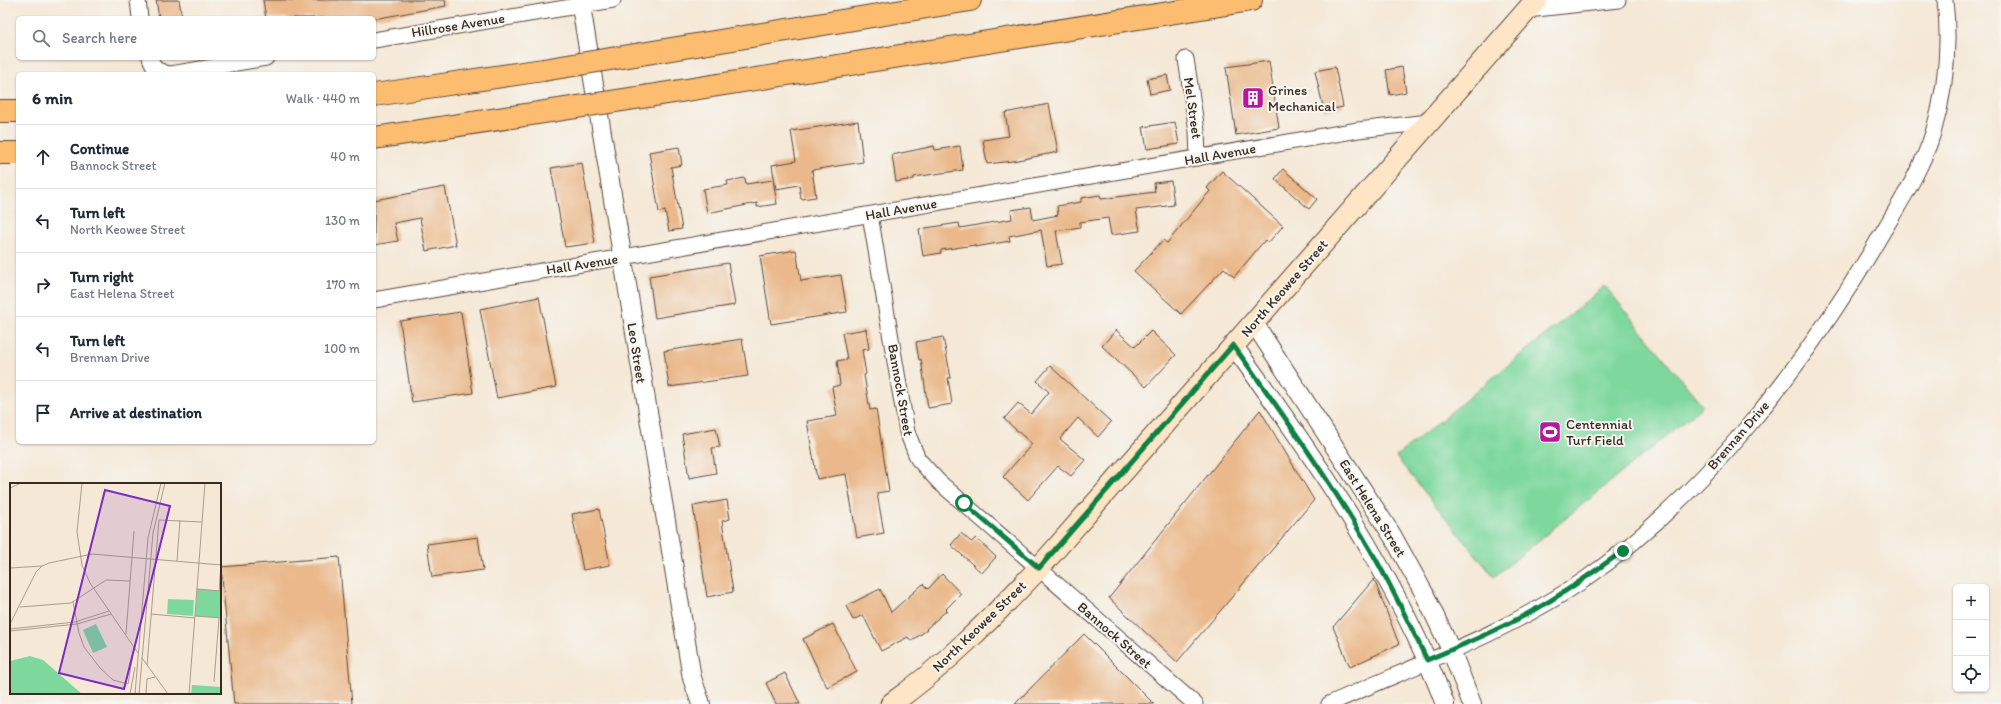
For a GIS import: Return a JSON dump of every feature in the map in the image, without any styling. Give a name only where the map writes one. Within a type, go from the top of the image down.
[{"type":"highway","points":[[376,95],[543,70],[970,0]]},
{"type":"highway","points":[[376,138],[649,96],[1251,0]]},
{"type":"highway","points":[[0,111],[16,111]]},
{"type":"highway","points":[[0,153],[16,153]]},
{"type":"main road","name":"North Keowee Street","points":[[891,704],[953,655],[992,618],[1039,568],[1532,5]]},
{"type":"street","points":[[138,0],[140,16]]},
{"type":"street","name":"Hillrose Avenue","points":[[376,40],[580,3],[613,0]]},
{"type":"street","points":[[1532,5],[1618,0]]},
{"type":"street","name":"Brennan Drive","points":[[1329,704],[1493,631],[1538,608],[1583,580],[1623,551],[1663,516],[1696,483],[1737,437],[1796,364],[1838,305],[1868,258],[1924,156],[1934,129],[1945,76],[1948,48],[1945,0]]},
{"type":"street","name":"Leo Street","points":[[580,3],[624,258],[625,279],[692,678],[701,704]]},
{"type":"street","name":"Mel Street","points":[[1186,59],[1197,131],[1198,158]]},
{"type":"street","points":[[151,60],[155,69],[163,72]]},
{"type":"street","points":[[183,72],[254,60]]},
{"type":"street","name":"Hall Avenue","points":[[376,300],[1358,130],[1429,122]]},
{"type":"street","name":"Bannock Street","points":[[870,214],[907,432],[912,447],[922,465],[939,482],[1195,704]]},
{"type":"street","name":"East Helena Street","points":[[1254,323],[1392,535],[1424,593],[1450,650],[1472,704]]},
{"type":"street","name":"East Helena Street","points":[[1233,345],[1264,388],[1370,549],[1398,598],[1427,660],[1445,704]]},
{"type":"green space","name":"Centennial Turf Field","points":[[1605,286],[1703,406],[1494,577],[1396,457]]},
{"type":"building","points":[[156,0],[179,0],[182,16],[159,16]]},
{"type":"building","points":[[263,0],[445,0],[446,6],[379,18],[376,18],[376,16],[266,16]]},
{"type":"building","name":"Grines Mechanical","points":[[1269,61],[1279,128],[1236,135],[1226,67]]},
{"type":"building","points":[[1335,67],[1343,107],[1324,111],[1315,71]]},
{"type":"building","points":[[1402,67],[1406,92],[1390,95],[1386,70]]},
{"type":"building","points":[[1167,75],[1170,90],[1150,94],[1147,79]]},
{"type":"building","points":[[1049,104],[1058,152],[1013,161],[987,164],[983,140],[1009,136],[1005,113]]},
{"type":"building","points":[[858,121],[863,162],[812,170],[816,197],[801,199],[799,185],[776,189],[772,165],[796,161],[791,131]]},
{"type":"building","points":[[1175,122],[1179,144],[1147,149],[1143,127]]},
{"type":"building","points":[[934,146],[935,150],[960,146],[963,170],[914,177],[914,179],[896,182],[892,155]]},
{"type":"building","points":[[679,147],[682,165],[671,167],[682,229],[669,231],[665,211],[659,212],[649,152]]},
{"type":"building","points":[[582,163],[595,243],[565,247],[551,168]]},
{"type":"building","points":[[1283,169],[1317,199],[1309,209],[1275,179]]},
{"type":"building","points":[[1222,171],[1283,226],[1268,243],[1265,240],[1234,277],[1224,268],[1181,314],[1134,271],[1163,240],[1167,243],[1210,191],[1207,188]]},
{"type":"building","points":[[745,178],[746,184],[773,180],[777,204],[757,207],[757,203],[707,213],[703,189],[728,185],[727,181]]},
{"type":"building","points":[[1171,181],[1174,205],[1136,210],[1140,231],[1111,235],[1108,218],[1080,222],[1080,227],[1056,231],[1062,264],[1047,266],[1041,230],[1009,236],[1010,241],[975,247],[975,245],[941,250],[941,253],[923,256],[919,229],[959,223],[960,228],[1012,219],[1011,210],[1031,207],[1033,220],[1058,215],[1057,206],[1081,202],[1081,198],[1100,195],[1101,199],[1155,192],[1154,183]]},
{"type":"building","points":[[445,187],[456,245],[426,251],[420,218],[394,223],[398,241],[376,245],[376,200]]},
{"type":"building","points":[[796,250],[801,281],[841,275],[847,312],[771,324],[760,256]]},
{"type":"building","points":[[728,263],[735,305],[655,318],[649,276]]},
{"type":"building","points":[[539,297],[556,387],[497,398],[480,309]]},
{"type":"building","points":[[461,312],[473,393],[412,402],[400,321]]},
{"type":"building","points":[[866,329],[869,349],[862,350],[866,374],[864,375],[870,410],[876,409],[889,491],[877,493],[884,533],[857,538],[846,474],[817,479],[807,421],[837,416],[832,387],[840,385],[837,361],[847,359],[842,333]]},
{"type":"building","points":[[1116,330],[1135,347],[1151,331],[1176,355],[1146,387],[1102,346]]},
{"type":"building","points":[[943,337],[951,378],[948,378],[952,404],[928,408],[921,359],[919,360],[916,342]]},
{"type":"building","points":[[742,339],[748,376],[669,387],[664,351]]},
{"type":"building","points":[[1050,366],[1111,422],[1098,437],[1078,418],[1060,439],[1085,460],[1071,476],[1058,466],[1028,500],[1003,477],[1032,444],[1004,419],[1018,403],[1031,414],[1049,392],[1037,381]]},
{"type":"building","points":[[1260,410],[1314,500],[1177,662],[1109,598]]},
{"type":"building","points":[[716,428],[720,447],[712,448],[716,473],[689,478],[682,434]]},
{"type":"building","points":[[727,500],[730,519],[722,521],[733,592],[707,597],[693,506]]},
{"type":"building","points":[[599,509],[610,565],[583,570],[572,514]]},
{"type":"building","points":[[961,533],[971,542],[976,538],[996,557],[982,573],[951,545]]},
{"type":"building","points":[[478,537],[483,570],[432,577],[427,544]]},
{"type":"building","points":[[339,557],[352,704],[234,704],[221,567]]},
{"type":"building","points":[[942,574],[961,594],[946,609],[947,610],[926,629],[927,630],[911,641],[908,637],[881,651],[863,615],[853,620],[846,606],[880,589],[891,612],[923,584],[928,589]]},
{"type":"building","points":[[1374,579],[1399,644],[1350,667],[1333,627]]},
{"type":"building","points":[[833,624],[857,672],[827,687],[803,639]]},
{"type":"building","points":[[1084,634],[1154,704],[1015,704]]},
{"type":"building","points":[[785,673],[800,704],[776,704],[766,683]]},
{"type":"place","name":"Grines Mechanical","points":[[1253,98]]},
{"type":"place","name":"Centennial Turf Field","points":[[1550,432]]},
{"type":"route","points":[[964,503],[1039,568],[1233,345],[1264,388],[1370,549],[1398,598],[1427,660],[1493,631],[1538,608],[1583,580],[1623,551]]}]
